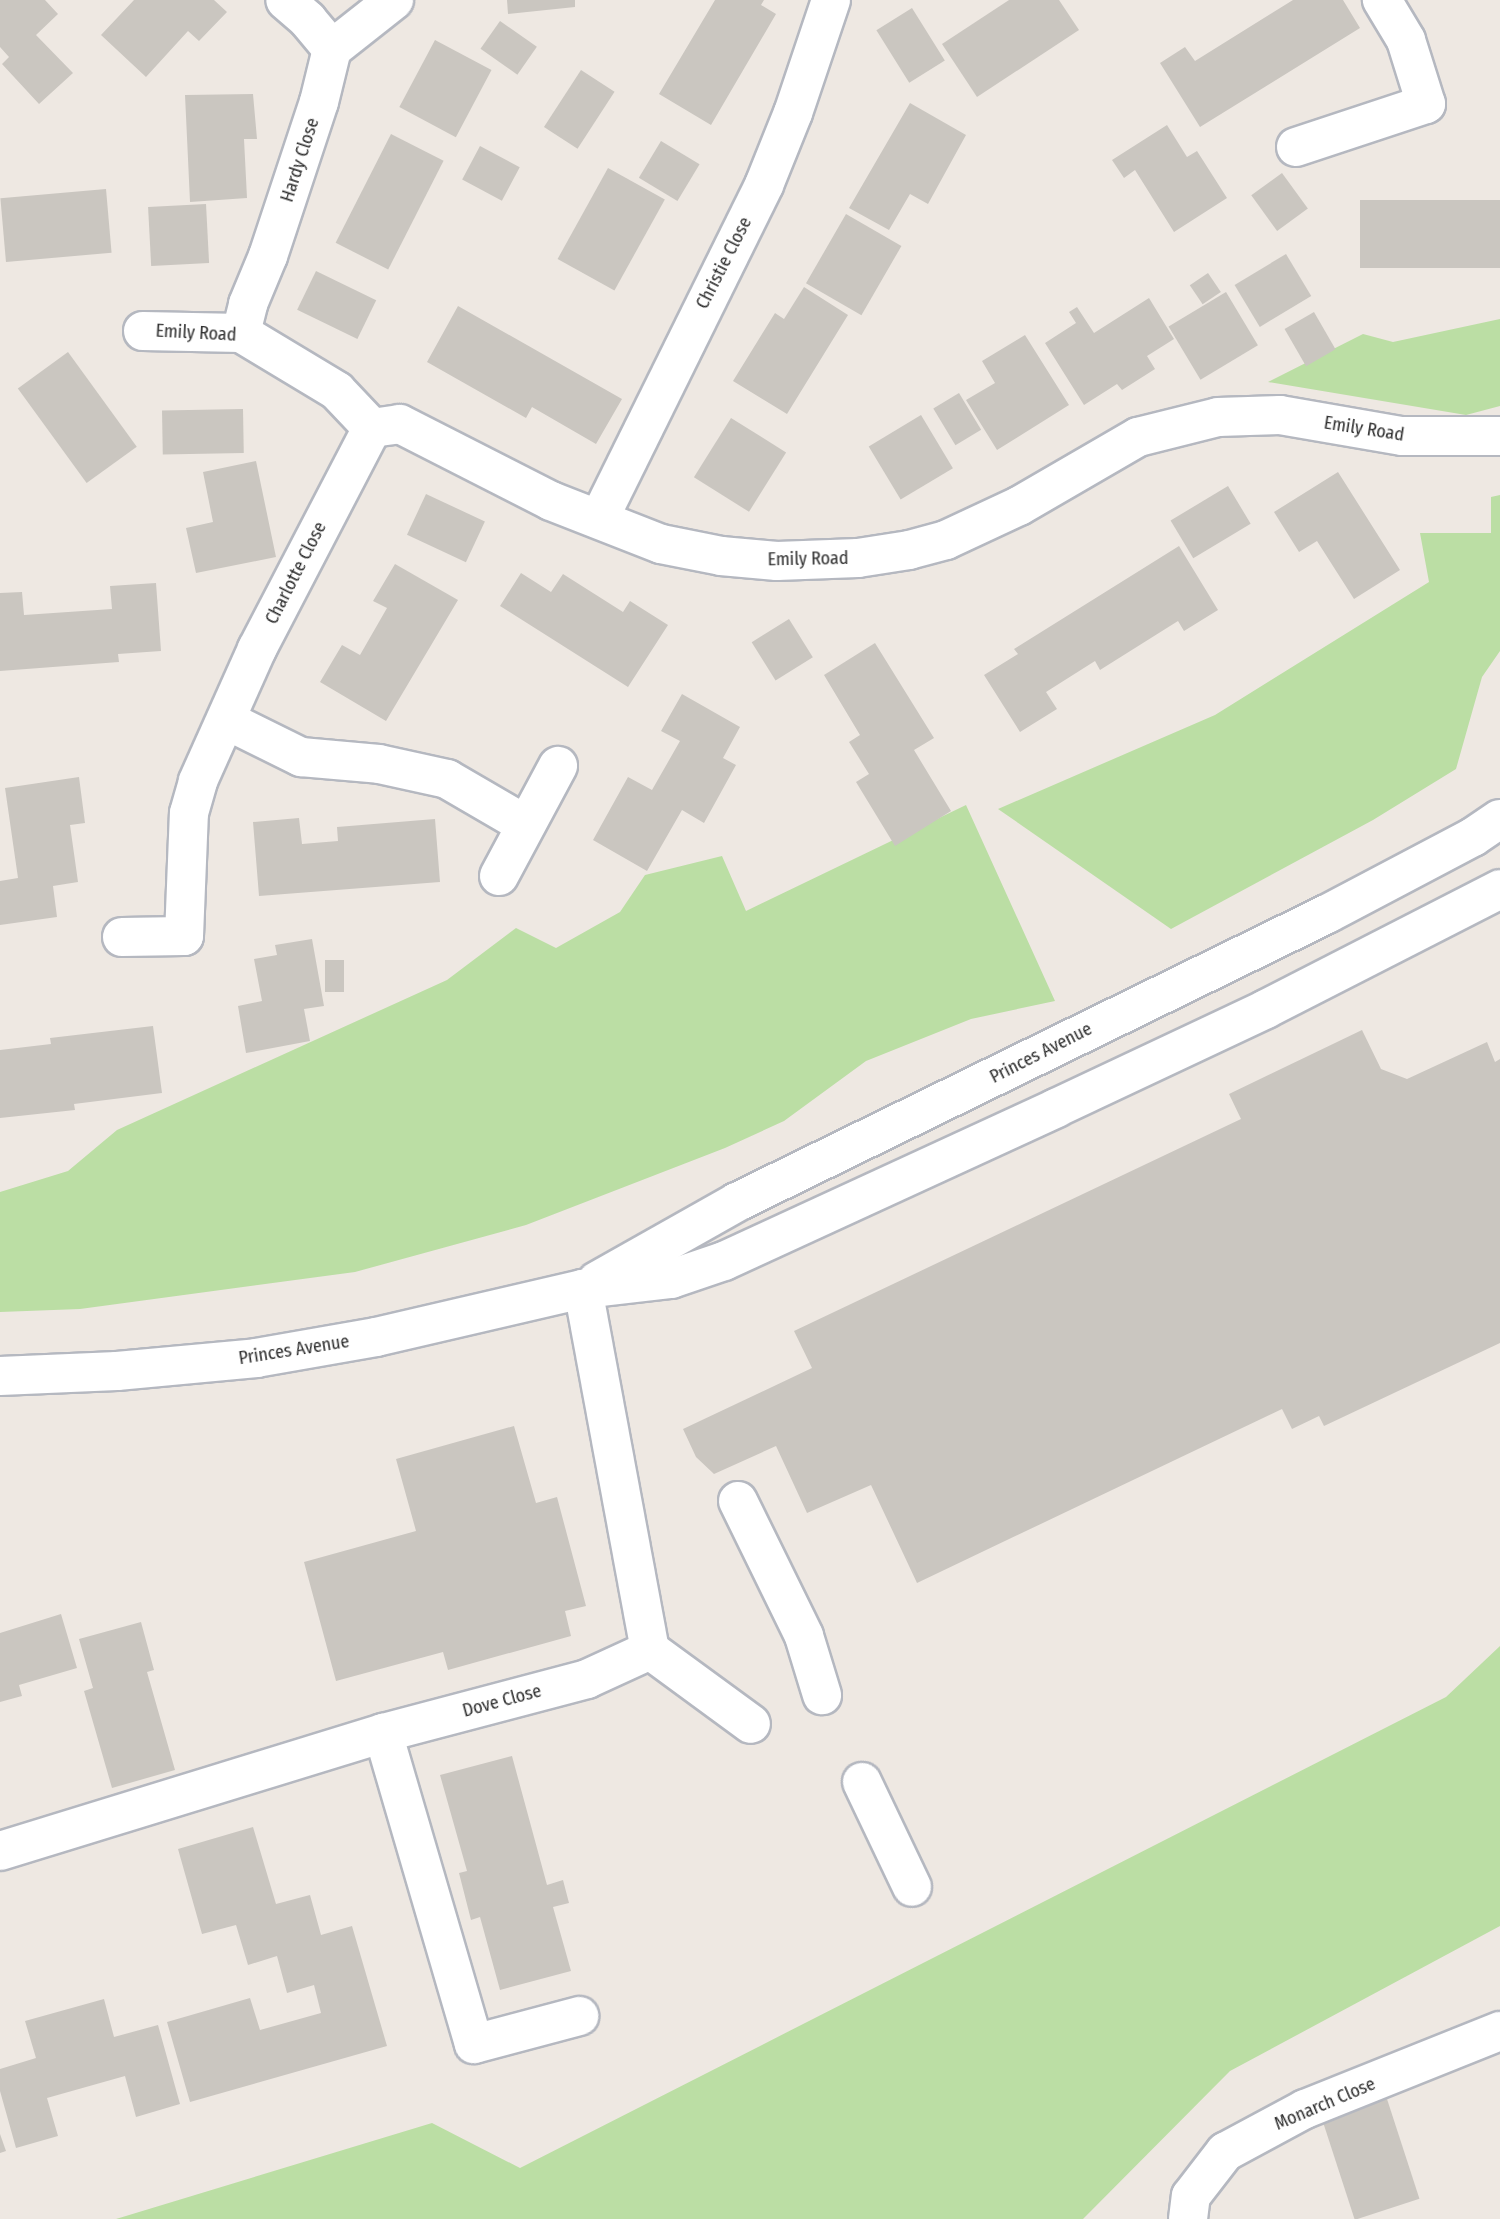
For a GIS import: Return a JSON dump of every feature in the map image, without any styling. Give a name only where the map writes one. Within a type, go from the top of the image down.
[{"type":"street","points":[[285,0],[308,20],[331,50],[394,0]]},
{"type":"street","name":"Christie Close","points":[[599,519],[764,185],[793,113],[831,0]]},
{"type":"street","points":[[1296,147],[1426,104],[1406,40],[1382,0]]},
{"type":"street","name":"Hardy Close","points":[[241,333],[248,304],[268,256],[320,102],[331,50]]},
{"type":"street","name":"Emily Road","points":[[143,331],[241,333],[337,391],[372,428],[400,424],[551,501],[661,544],[722,556],[777,561],[858,558],[909,550],[946,540],[1019,506],[1138,437],[1218,417],[1280,415],[1402,436],[1500,436]]},
{"type":"street","name":"Charlotte Close","points":[[122,937],[184,936],[189,813],[198,781],[257,649],[372,428]]},
{"type":"street","points":[[226,720],[301,758],[379,764],[447,779],[526,825]]},
{"type":"street","points":[[499,876],[558,766]]},
{"type":"street","name":"Princes Avenue","points":[[583,1289],[737,1202],[1358,899],[1500,820]]},
{"type":"street","name":"Princes Avenue","points":[[0,1376],[117,1371],[256,1358],[376,1337],[583,1289],[671,1279],[724,1261],[1254,1015],[1500,888]]},
{"type":"street","points":[[583,1289],[650,1650],[751,1724]]},
{"type":"street","points":[[738,1501],[804,1636],[822,1695]]},
{"type":"street","name":"Dove Close","points":[[0,1851],[383,1733],[587,1679],[650,1650]]},
{"type":"street","points":[[383,1733],[474,2044],[579,2016]]},
{"type":"street","points":[[862,1783],[912,1887]]},
{"type":"street","name":"Monarch Close","points":[[1188,2219],[1191,2196],[1225,2152],[1305,2109],[1500,2031]]},
{"type":"green space","points":[[1500,319],[1500,406],[1466,415],[1268,382],[1363,334],[1393,342]]},
{"type":"green space","points":[[1500,495],[1500,651],[1482,677],[1456,769],[1373,820],[1171,929],[998,809],[1215,715],[1429,582],[1420,533],[1491,533],[1491,497]]},
{"type":"green space","points":[[966,805],[1055,1001],[971,1019],[866,1061],[784,1121],[725,1148],[526,1225],[355,1272],[80,1309],[0,1312],[0,1192],[68,1171],[117,1130],[447,980],[516,928],[556,948],[620,912],[645,875],[722,856],[746,911]]},
{"type":"green space","points":[[1500,1646],[1500,1926],[1230,2071],[1083,2219],[116,2219],[432,2123],[520,2168],[1446,1697]]},
{"type":"building","points":[[0,0],[45,0],[58,14],[36,35],[73,73],[39,104],[2,64],[9,57],[0,47]]},
{"type":"building","points":[[134,0],[214,0],[227,12],[199,41],[188,31],[146,77],[101,35]]},
{"type":"building","points":[[507,0],[575,0],[575,7],[508,14]]},
{"type":"building","points":[[715,0],[764,0],[761,5],[776,14],[711,125],[659,94]]},
{"type":"building","points":[[1009,0],[1059,0],[1079,30],[977,97],[942,44]]},
{"type":"building","points":[[1293,0],[1343,0],[1360,28],[1200,127],[1160,63],[1185,47],[1195,61]]},
{"type":"building","points":[[912,8],[945,61],[909,83],[876,30]]},
{"type":"building","points":[[500,21],[537,47],[517,75],[480,49]]},
{"type":"building","points":[[435,40],[492,70],[456,137],[399,107]]},
{"type":"building","points":[[581,70],[615,92],[578,149],[544,127]]},
{"type":"building","points":[[253,94],[257,139],[244,139],[247,198],[190,202],[185,95]]},
{"type":"building","points":[[910,103],[966,135],[928,204],[910,194],[889,230],[849,208]]},
{"type":"building","points":[[1167,125],[1187,157],[1197,151],[1227,198],[1174,232],[1135,170],[1124,178],[1112,160]]},
{"type":"building","points":[[391,134],[444,161],[388,269],[336,243]]},
{"type":"building","points":[[661,141],[700,164],[677,201],[639,178]]},
{"type":"building","points":[[480,146],[520,167],[502,201],[462,180]]},
{"type":"building","points":[[608,168],[665,200],[614,290],[558,259]]},
{"type":"building","points":[[1282,173],[1308,209],[1277,231],[1251,195]]},
{"type":"building","points":[[106,189],[112,253],[6,262],[0,198]]},
{"type":"building","points":[[1360,200],[1500,200],[1500,268],[1360,268]]},
{"type":"building","points":[[206,204],[209,263],[151,266],[148,207]]},
{"type":"building","points":[[846,214],[901,246],[861,315],[806,283]]},
{"type":"building","points":[[1286,254],[1311,296],[1260,327],[1235,285]]},
{"type":"building","points":[[316,271],[376,300],[357,339],[297,310]]},
{"type":"building","points":[[1208,273],[1221,292],[1203,304],[1190,285]]},
{"type":"building","points":[[804,287],[848,315],[787,414],[733,381],[775,313],[784,319]]},
{"type":"building","points":[[1226,292],[1258,345],[1201,380],[1169,327]]},
{"type":"building","points":[[1149,298],[1174,339],[1147,356],[1155,369],[1122,390],[1117,384],[1084,405],[1045,343],[1076,323],[1069,312],[1077,307],[1094,333]]},
{"type":"building","points":[[458,306],[622,399],[596,444],[532,407],[526,418],[427,362]]},
{"type":"building","points":[[1314,312],[1336,349],[1306,366],[1285,329]]},
{"type":"building","points":[[1025,335],[1069,405],[997,450],[966,400],[995,383],[982,361]]},
{"type":"building","points":[[68,352],[137,447],[87,483],[18,388]]},
{"type":"building","points":[[959,393],[981,430],[955,445],[933,408]]},
{"type":"building","points":[[243,409],[244,453],[163,454],[162,410]]},
{"type":"building","points":[[921,415],[953,468],[901,500],[869,446]]},
{"type":"building","points":[[731,418],[786,452],[749,512],[694,477]]},
{"type":"building","points":[[256,461],[276,557],[196,573],[186,528],[213,522],[203,472]]},
{"type":"building","points":[[1338,472],[1400,570],[1354,599],[1317,541],[1299,552],[1274,512]]},
{"type":"building","points":[[1228,486],[1251,524],[1193,558],[1171,521]]},
{"type":"building","points":[[426,494],[485,521],[466,562],[407,535]]},
{"type":"building","points":[[1179,546],[1218,610],[1184,631],[1178,621],[1100,670],[1095,661],[1046,692],[1057,709],[1020,732],[984,675],[1018,654],[1014,649]]},
{"type":"building","points":[[395,564],[458,600],[386,721],[320,682],[342,645],[360,655],[387,608],[373,601]]},
{"type":"building","points":[[521,573],[551,592],[563,574],[623,612],[630,601],[668,625],[628,687],[500,606]]},
{"type":"building","points":[[156,583],[161,651],[118,654],[119,662],[0,671],[0,593],[22,592],[24,615],[112,609],[110,586]]},
{"type":"building","points":[[789,619],[813,657],[776,680],[752,642]]},
{"type":"building","points":[[875,643],[934,738],[914,750],[951,811],[895,846],[856,782],[869,774],[849,742],[860,735],[824,675]]},
{"type":"building","points":[[682,694],[740,727],[723,758],[736,765],[704,823],[682,810],[647,871],[593,840],[628,777],[652,790],[680,741],[661,731]]},
{"type":"building","points":[[79,777],[85,823],[70,825],[78,882],[53,886],[57,917],[0,925],[0,881],[18,878],[5,788]]},
{"type":"building","points":[[299,818],[302,844],[338,841],[337,827],[435,819],[440,882],[259,896],[253,822]]},
{"type":"building","points":[[312,939],[324,1006],[304,1009],[310,1041],[246,1053],[238,1006],[262,1001],[254,959],[277,955],[275,945]]},
{"type":"building","points":[[325,960],[344,960],[344,992],[325,992]]},
{"type":"building","points":[[153,1026],[162,1093],[74,1104],[75,1110],[0,1118],[0,1050],[51,1044],[50,1038]]},
{"type":"building","points":[[1362,1030],[1381,1069],[1407,1079],[1487,1042],[1495,1062],[1500,1059],[1500,1343],[1324,1426],[1319,1416],[1292,1429],[1282,1409],[917,1583],[871,1485],[807,1513],[776,1446],[714,1474],[696,1457],[683,1429],[812,1368],[794,1331],[1241,1119],[1229,1094]]},
{"type":"building","points":[[514,1426],[536,1503],[557,1497],[586,1606],[565,1611],[571,1636],[448,1670],[443,1652],[336,1681],[304,1562],[416,1531],[396,1459]]},
{"type":"building","points":[[61,1614],[77,1668],[19,1685],[22,1696],[0,1702],[0,1633]]},
{"type":"building","points":[[141,1622],[154,1670],[147,1672],[175,1770],[112,1788],[84,1691],[93,1688],[79,1639]]},
{"type":"building","points":[[512,1756],[547,1885],[563,1880],[569,1903],[553,1907],[571,1971],[500,1990],[480,1917],[471,1920],[459,1873],[467,1871],[440,1775]]},
{"type":"building","points":[[253,1827],[276,1904],[310,1895],[321,1935],[352,1926],[387,2046],[190,2102],[167,2022],[250,1998],[260,2030],[321,2013],[314,1985],[287,1993],[277,1956],[248,1965],[236,1925],[202,1934],[178,1849]]},
{"type":"building","points":[[104,1999],[114,2037],[158,2025],[180,2104],[136,2117],[125,2076],[47,2098],[58,2136],[16,2148],[0,2091],[0,2069],[36,2058],[25,2021]]},
{"type":"building","points":[[1387,2099],[1419,2199],[1354,2219],[1322,2120]]},
{"type":"building","points":[[0,2134],[6,2151],[0,2153]]}]
